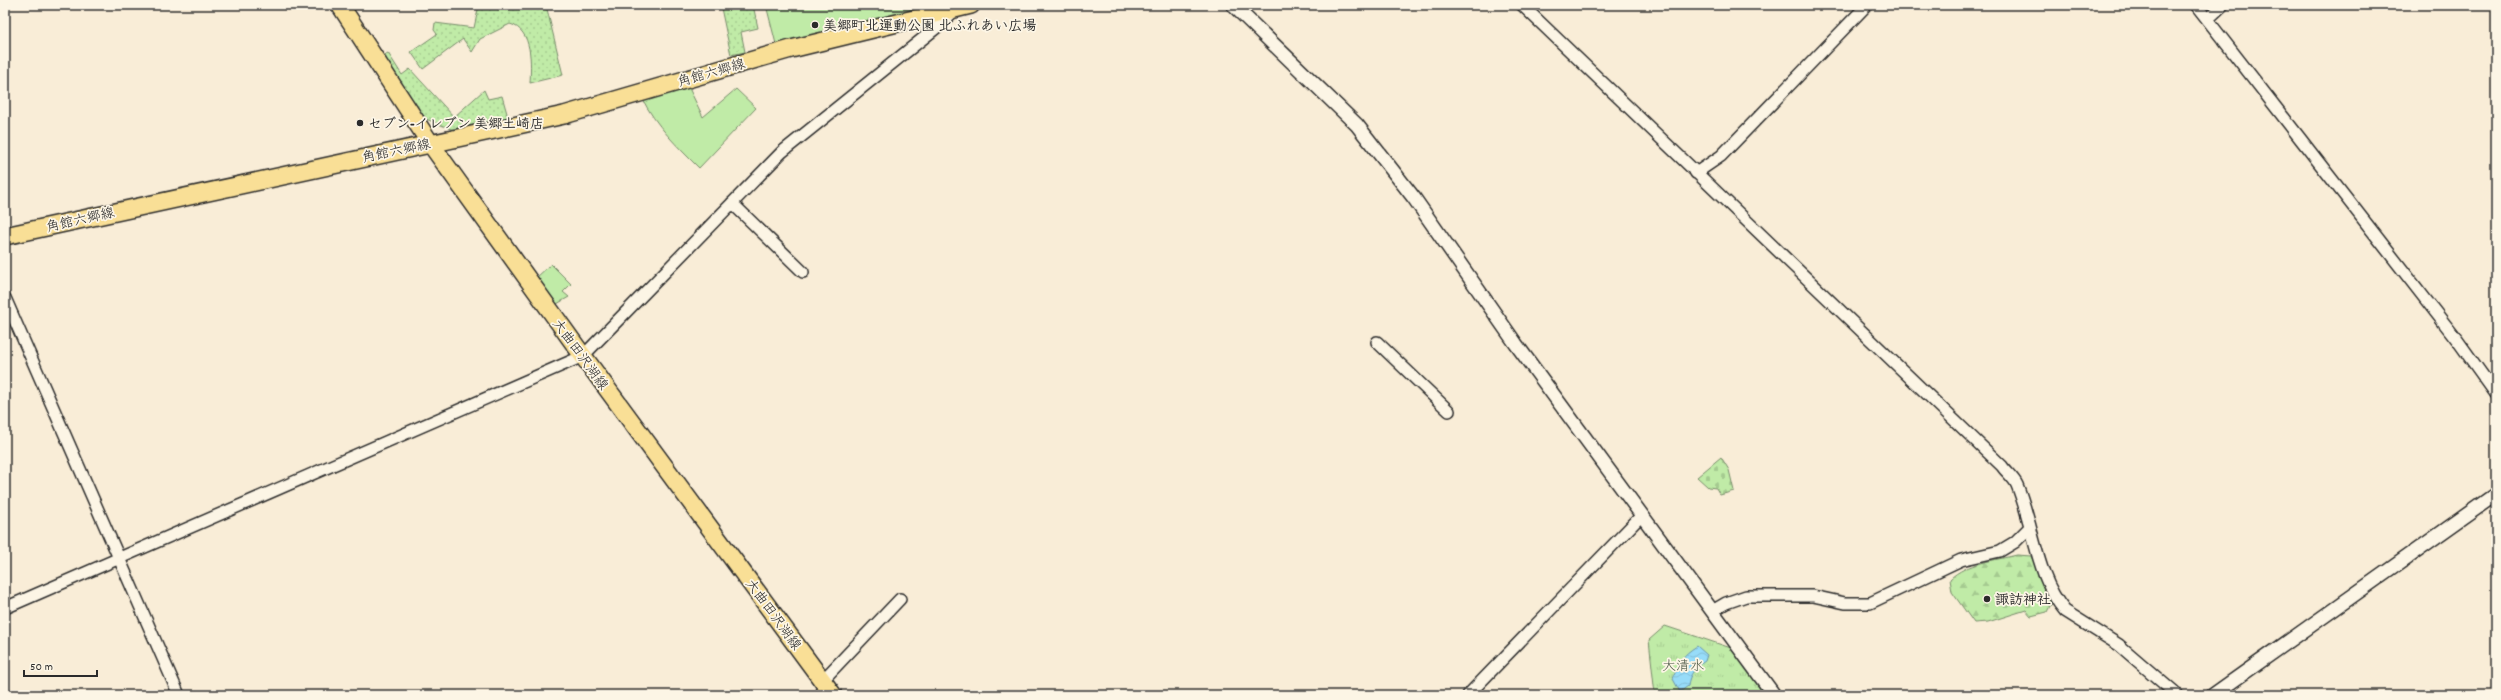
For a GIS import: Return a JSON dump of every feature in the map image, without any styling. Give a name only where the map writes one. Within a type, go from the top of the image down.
[{"type":"main road","name":"大曲田沢湖線","points":[[340,5],[430,143],[582,356],[833,695]]},
{"type":"main road","name":"角館六郷線","points":[[5,236],[564,115],[791,49],[964,7]]},
{"type":"street","points":[[1233,5],[1357,125],[1446,242],[1641,516],[1714,610],[1774,695]]},
{"type":"street","points":[[1522,5],[2002,466],[2016,484],[2046,575],[2057,602],[2066,611],[2119,645],[2177,695]]},
{"type":"street","points":[[1696,173],[1721,156],[1867,5]]},
{"type":"street","points":[[2196,5],[2208,18],[2458,341],[2496,394]]},
{"type":"street","points":[[2208,18],[2223,5]]},
{"type":"street","points":[[5,608],[582,356],[782,152],[964,7]]},
{"type":"street","points":[[732,202],[803,272]]},
{"type":"street","points":[[5,298],[179,695]]},
{"type":"street","points":[[1377,342],[1449,411]]},
{"type":"street","points":[[2214,695],[2496,494]]},
{"type":"street","points":[[1468,695],[1641,516]]},
{"type":"street","points":[[1714,610],[1726,603],[1746,596],[1813,596],[1845,604],[1870,603],[1961,560],[2000,551],[2015,542],[2030,527]]},
{"type":"street","points":[[822,681],[900,599]]},
{"type":"green space","points":[[479,5],[546,5],[563,75],[530,83],[531,67],[527,40],[518,27],[510,24],[480,39],[472,52],[463,39],[423,69],[411,52],[437,34],[434,30],[435,23],[474,28]]},
{"type":"green space","points":[[737,5],[753,5],[758,28],[741,32],[745,52],[731,55],[721,8]]},
{"type":"green space","name":"美郷町北運動公園 北ふれあい広場","points":[[766,5],[942,5],[776,44]]},
{"type":"green space","points":[[388,53],[402,75],[410,69],[454,117],[484,90],[488,99],[502,96],[508,117],[459,130],[451,129],[421,117],[381,57]]},
{"type":"green space","points":[[687,84],[703,117],[736,89],[756,108],[699,168],[675,144],[660,126],[647,108],[642,98]]},
{"type":"green space","points":[[551,264],[571,284],[563,292],[569,297],[555,305],[536,278]]},
{"type":"green space","points":[[1721,457],[1729,470],[1734,491],[1720,495],[1716,488],[1708,487],[1697,477]]},
{"type":"green space","points":[[2017,555],[2031,556],[2052,602],[2047,612],[2031,616],[2026,610],[1988,622],[1974,623],[1952,592],[1950,579],[1964,569]]},
{"type":"green space","name":"大清水","points":[[1665,626],[1734,649],[1764,695],[1655,695],[1649,640]]},
{"type":"water","name":"大清水","points":[[1697,646],[1707,655],[1705,661],[1694,671],[1688,686],[1680,692],[1673,679],[1675,673],[1684,656]]},
{"type":"place","name":"美郷町北運動公園 北ふれあい広場","points":[[815,25]]},
{"type":"place","name":"セブン-イレブン 美郷土崎店","points":[[360,123]]},
{"type":"place","name":"諏訪神社","points":[[1987,599]]}]
